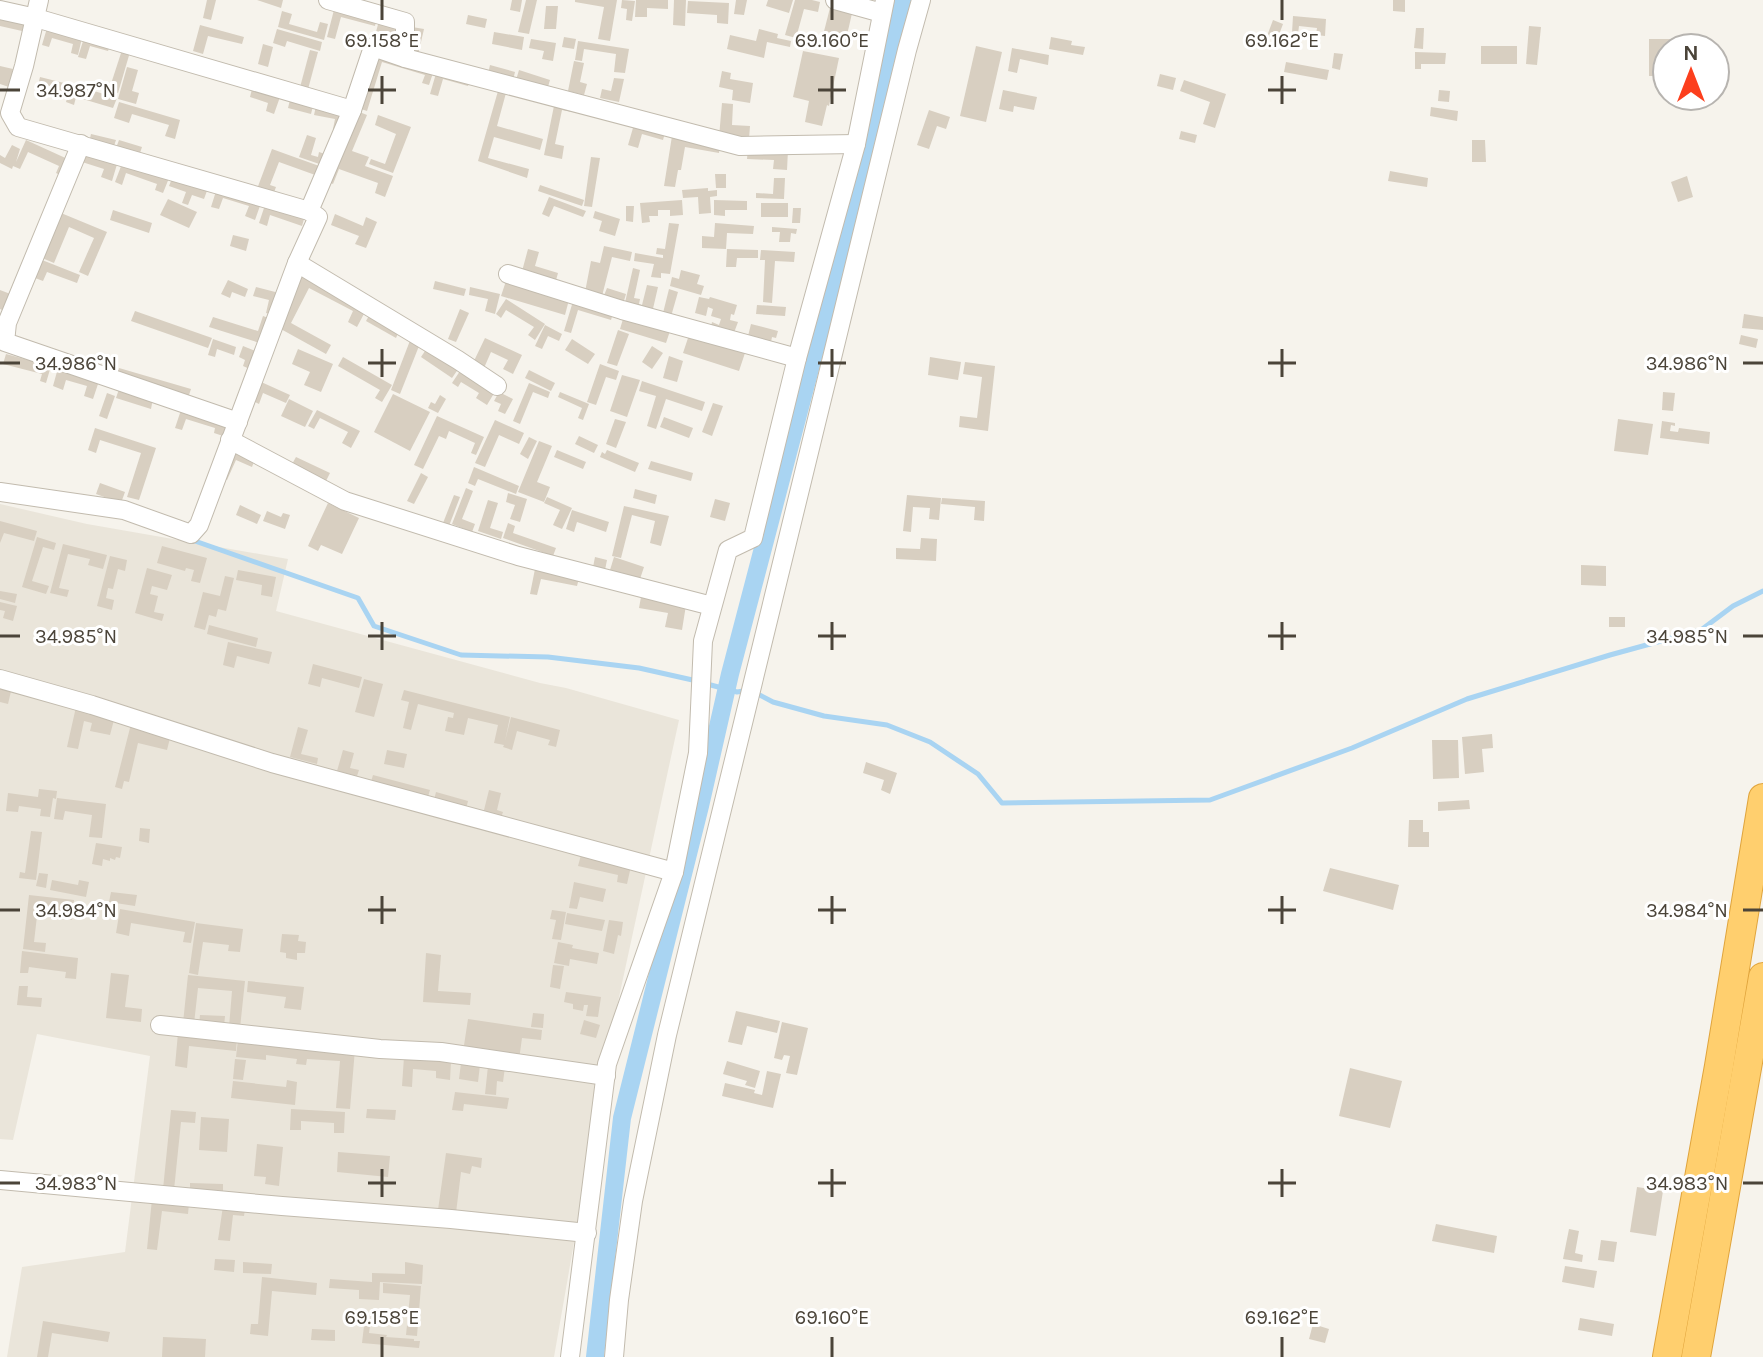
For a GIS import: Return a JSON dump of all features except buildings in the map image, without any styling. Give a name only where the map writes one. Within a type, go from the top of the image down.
[{"type":"highway","points":[[1667,1357],[1763,798]]},
{"type":"highway","points":[[1696,1357],[1763,977]]},
{"type":"street","points":[[328,0],[405,22],[405,58]]},
{"type":"street","points":[[570,1357],[607,1064],[674,872],[698,753],[703,641],[728,550],[753,538],[797,358],[856,144],[883,6],[835,0]]},
{"type":"street","points":[[614,1357],[633,1201],[667,1035],[921,0]]},
{"type":"street","points":[[0,10],[37,9],[352,110]]},
{"type":"street","points":[[0,492],[124,510],[191,534],[199,525],[297,263],[318,217],[309,211],[18,127],[7,100],[37,9]]},
{"type":"street","points":[[309,211],[352,110],[373,47],[740,146],[856,144]]},
{"type":"street","points":[[81,144],[7,323],[5,342],[238,422]]},
{"type":"street","points":[[297,263],[497,386]]},
{"type":"street","points":[[508,274],[622,310],[797,358]]},
{"type":"street","points":[[230,440],[345,501],[518,556],[712,606]]},
{"type":"street","points":[[0,679],[272,763],[674,872]]},
{"type":"street","points":[[160,1025],[380,1049],[441,1052],[606,1076]]},
{"type":"street","points":[[0,1180],[587,1233]]},
{"type":"shaded area","points":[[0,504],[87,524],[288,559],[276,611],[679,720],[608,1048],[554,1357],[7,1357],[22,1267],[125,1252],[150,1056],[37,1034],[13,1140],[0,1139]]},
{"type":"waterway","points":[[595,1357],[622,1118],[730,674],[843,243],[902,0]]},
{"type":"waterway","points":[[192,540],[358,598],[374,626],[461,655],[548,657],[639,668],[697,681]]},
{"type":"waterway","points":[[707,684],[737,692],[750,690],[773,702],[824,716],[887,725],[930,742],[978,774],[1002,803],[1210,800],[1352,748],[1467,699],[1701,630],[1733,606],[1763,591]]}]
